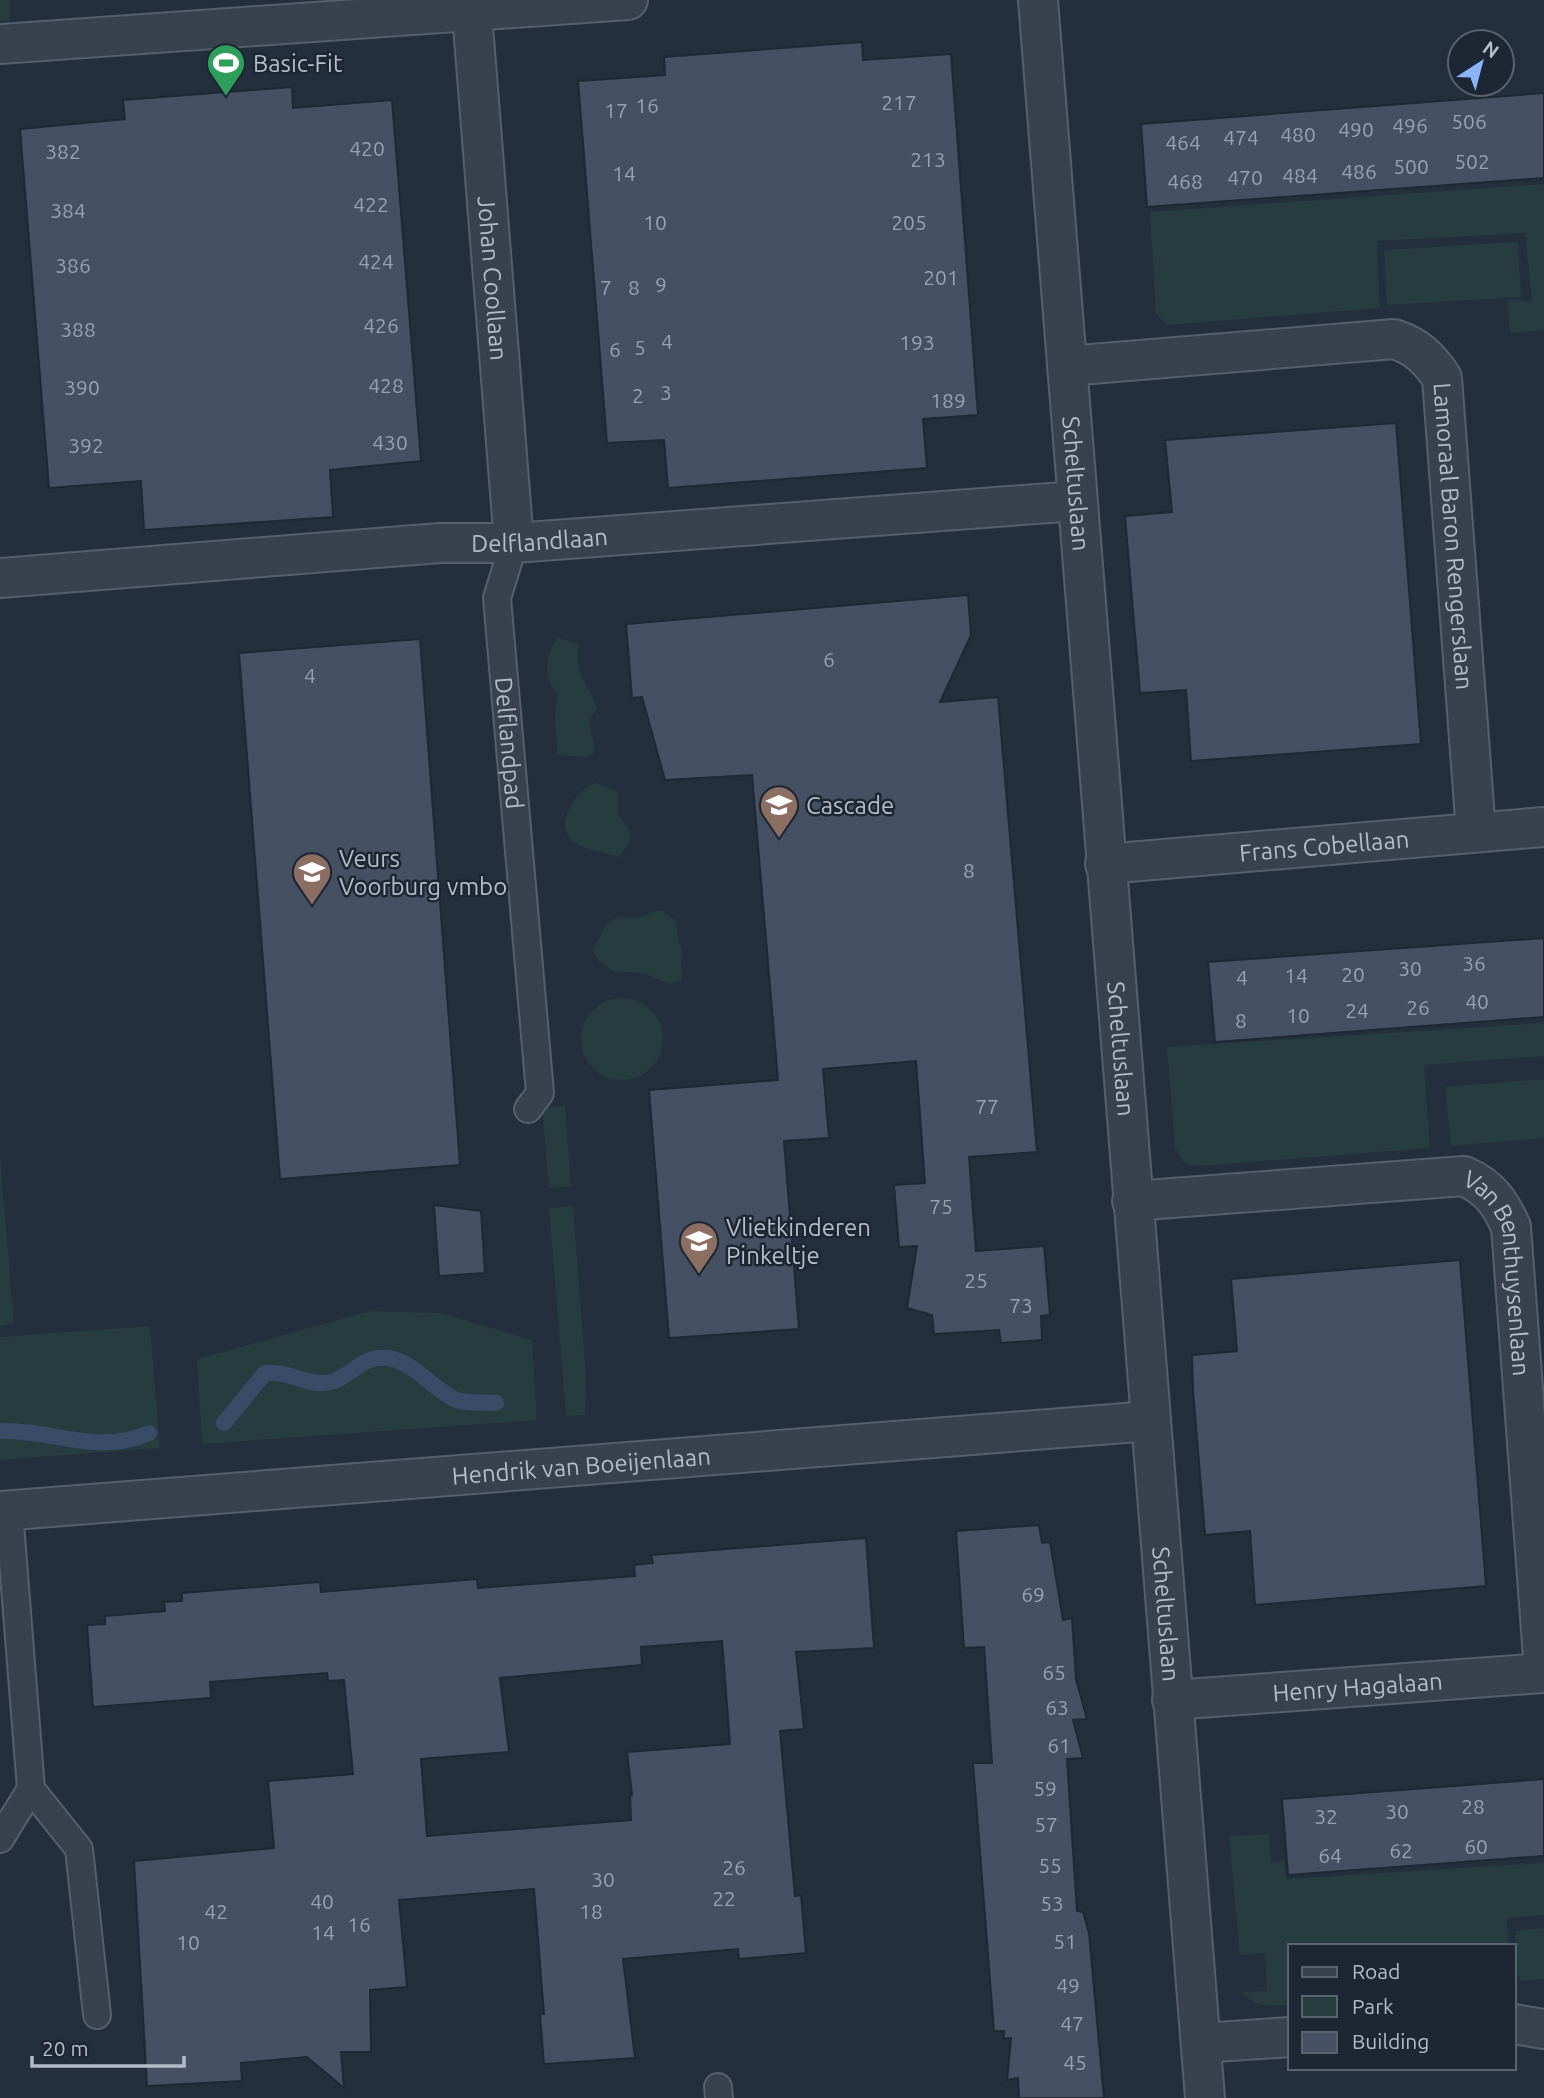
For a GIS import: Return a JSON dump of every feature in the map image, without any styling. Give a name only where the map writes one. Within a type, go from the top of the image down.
[{"type":"street","points":[[0,44],[628,0]]},
{"type":"street","name":"Scheltuslaan","points":[[1038,0],[1205,2098]]},
{"type":"street","name":"Johan Coollaan","points":[[472,13],[514,543]]},
{"type":"street","name":"Lamoraal Baron Rengerslaan","points":[[1067,366],[1394,339],[1413,345],[1432,362],[1442,378],[1476,832]]},
{"type":"street","name":"Delflandlaan","points":[[0,578],[440,543],[514,543],[1077,501]]},
{"type":"street","name":"Frans Cobellaan","points":[[1105,864],[1544,827]]},
{"type":"street","name":"Van Benthuysenlaan","points":[[1132,1201],[1464,1176],[1480,1183],[1499,1200],[1511,1227],[1544,1672]]},
{"type":"street","name":"Hendrik van Boeijenlaan","points":[[5,1511],[1151,1421]]},
{"type":"street","name":"Henry Hagalaan","points":[[1172,1700],[1544,1672]]},
{"type":"street","points":[[1516,2024],[1544,2029]]},
{"type":"street","points":[[1201,2043],[1288,2037]]},
{"type":"lane","name":"Delflandpad","points":[[514,543],[497,598],[540,1093],[528,1109]]},
{"type":"lane","name":"Hendrik van Boeijenlaan","points":[[5,1511],[31,1789]]},
{"type":"lane","points":[[0,1839],[31,1789],[79,1849],[97,2015]]},
{"type":"green space","points":[[0,0],[10,0],[10,21],[0,21]]},
{"type":"green space","points":[[1544,184],[1544,330],[1510,333],[1507,299],[1532,302],[1525,233],[1377,241],[1380,308],[1167,325],[1156,313],[1150,212]]},
{"type":"green space","points":[[1518,242],[1521,297],[1387,305],[1384,250]]},
{"type":"green space","points":[[557,638],[579,643],[579,670],[597,708],[589,721],[595,750],[590,757],[557,755],[555,709],[558,695],[550,681],[547,667]]},
{"type":"green space","points":[[596,783],[618,792],[618,814],[631,834],[629,843],[619,857],[581,846],[572,840],[567,831],[568,812],[573,802],[587,787]]},
{"type":"green space","points":[[659,910],[676,924],[682,950],[681,981],[670,984],[643,973],[613,971],[599,961],[593,950],[607,924],[619,916],[633,919]]},
{"type":"green space","points":[[622,998],[638,1001],[651,1010],[660,1023],[663,1039],[660,1055],[651,1068],[638,1077],[622,1080],[606,1077],[593,1068],[584,1055],[581,1039],[584,1023],[593,1010],[606,1001]]},
{"type":"green space","points":[[1544,1023],[1544,1056],[1424,1065],[1430,1148],[1199,1166],[1184,1163],[1175,1148],[1167,1047]]},
{"type":"green space","points":[[1544,1079],[1544,1138],[1451,1146],[1445,1087]]},
{"type":"green space","points":[[565,1106],[571,1186],[549,1188],[542,1108]]},
{"type":"green space","points":[[0,1157],[14,1324],[0,1326]]},
{"type":"green space","points":[[573,1206],[586,1377],[585,1415],[566,1416],[549,1208]]},
{"type":"green space","points":[[370,1311],[441,1313],[532,1340],[537,1420],[202,1444],[197,1359]]},
{"type":"green space","points":[[150,1326],[160,1448],[0,1460],[0,1337]]},
{"type":"green space","points":[[1269,1834],[1271,1862],[1284,1861],[1286,1879],[1544,1863],[1544,1915],[1507,1918],[1509,1944],[1288,1944],[1288,2005],[1270,2006],[1258,2003],[1242,1992],[1267,1991],[1265,1953],[1240,1955],[1229,1836]]},
{"type":"green space","points":[[1544,1928],[1544,1979],[1519,1981],[1515,1931]]},
{"type":"building","points":[[862,42],[863,60],[951,54],[978,415],[923,419],[927,468],[668,488],[664,440],[607,443],[578,81],[665,75],[664,57]]},
{"type":"building","points":[[292,87],[293,108],[392,100],[421,461],[330,470],[333,517],[144,530],[141,481],[49,488],[20,129],[125,119],[123,100]]},
{"type":"building","points":[[1544,93],[1544,178],[1147,207],[1141,124],[1479,98],[1516,98],[1516,95]]},
{"type":"building","points":[[1396,423],[1421,744],[1191,761],[1186,690],[1140,693],[1125,516],[1172,512],[1165,440]]},
{"type":"building","points":[[968,595],[971,635],[940,702],[998,697],[1037,1152],[969,1157],[976,1251],[1044,1246],[1050,1315],[1041,1316],[1042,1340],[1001,1343],[999,1330],[934,1334],[932,1315],[907,1308],[917,1246],[899,1247],[894,1185],[925,1183],[916,1061],[823,1069],[829,1138],[784,1141],[799,1329],[669,1338],[649,1090],[778,1080],[752,775],[665,780],[642,697],[632,698],[626,624]]},
{"type":"building","points":[[420,639],[460,1165],[280,1179],[239,653]]},
{"type":"building","points":[[1544,938],[1544,1017],[1215,1042],[1208,962]]},
{"type":"building","points":[[434,1205],[481,1211],[485,1273],[439,1276]]},
{"type":"building","points":[[1460,1260],[1486,1586],[1255,1605],[1250,1531],[1205,1535],[1193,1391],[1192,1355],[1237,1351],[1231,1279]]},
{"type":"building","points":[[1039,1525],[1042,1543],[1050,1542],[1063,1620],[1072,1618],[1076,1679],[1087,1719],[1073,1720],[1083,1758],[1067,1759],[1077,1911],[1083,1912],[1089,1933],[1104,2098],[1019,2098],[1018,2078],[1007,2080],[1011,2038],[1004,2039],[1004,2031],[994,2031],[973,1763],[992,1763],[984,1647],[964,1648],[956,1531]]},
{"type":"building","points":[[866,1538],[874,1648],[796,1652],[804,1729],[780,1731],[795,1896],[801,1895],[806,1953],[739,1959],[738,1949],[623,1959],[635,2058],[544,2064],[540,2014],[544,2014],[534,1889],[399,1900],[407,1987],[370,1990],[371,2052],[341,2052],[344,2088],[307,2057],[241,2063],[242,2081],[147,2086],[134,1861],[274,1848],[268,1781],[353,1774],[344,1680],[328,1681],[327,1673],[210,1682],[211,1698],[93,1707],[87,1625],[105,1624],[105,1616],[165,1611],[164,1602],[182,1601],[182,1593],[320,1582],[321,1592],[477,1579],[478,1588],[635,1576],[634,1565],[653,1563],[651,1555]],"holes":[[[722,1641],[730,1744],[627,1752],[632,1795],[631,1820],[427,1836],[421,1759],[509,1752],[500,1678],[642,1665],[641,1647]]]},
{"type":"building","points":[[1544,1779],[1544,1856],[1288,1875],[1282,1799]]},
{"type":"waterway","points":[[224,1423],[265,1373],[284,1374],[325,1383],[341,1378],[365,1362],[379,1358],[397,1360],[457,1400],[496,1403]]},
{"type":"waterway","points":[[0,1431],[19,1431],[93,1442],[130,1439],[149,1433]]},
{"type":"place","name":"Basic-Fit","points":[[226,97]]},
{"type":"place","name":"Cascade","points":[[779,839]]},
{"type":"place","name":"Veurs Voorburg vmbo","points":[[312,906]]},
{"type":"place","name":"Vlietkinderen Pinkeltje","points":[[699,1275]]}]
